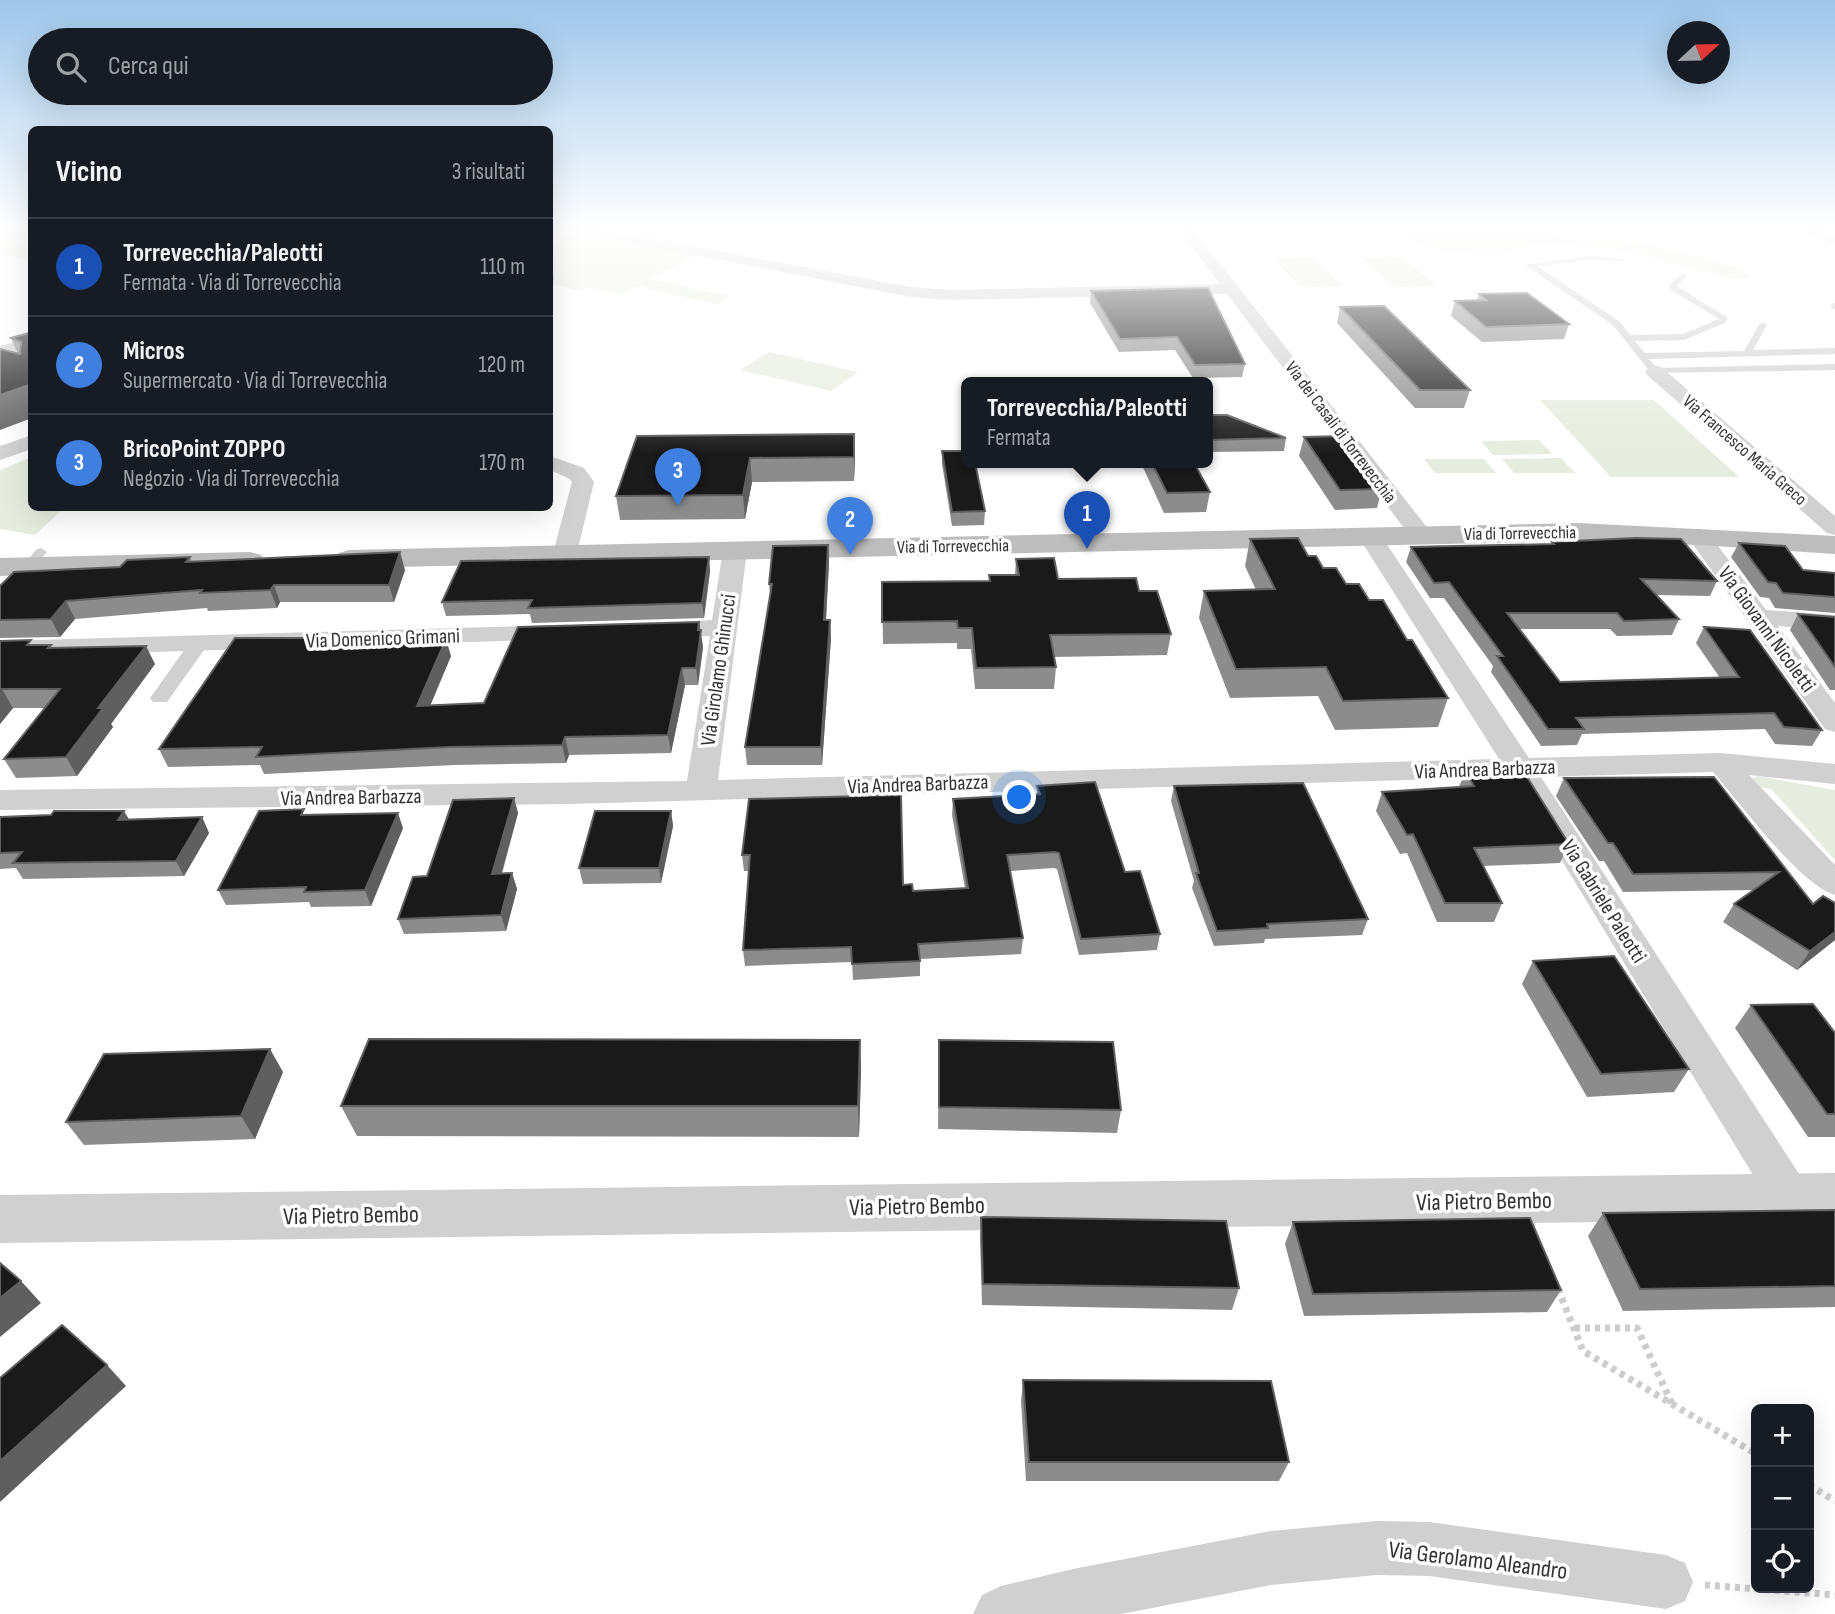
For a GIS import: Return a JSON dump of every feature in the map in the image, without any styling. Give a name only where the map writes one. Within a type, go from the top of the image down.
[{"type":"main road","name":"Via di Torrevecchia","points":[[320,559],[1578,532],[1699,536],[1835,545]]},
{"type":"main road","points":[[0,559],[19,568],[95,558],[280,560]]},
{"type":"street","name":"Via dei Casali di Torrevecchia","points":[[1242,303],[1421,535]]},
{"type":"street","points":[[0,354],[28,345]]},
{"type":"street","name":"Via Francesco Maria Greco","points":[[1649,364],[1835,528]]},
{"type":"street","points":[[0,454],[28,443]]},
{"type":"street","points":[[553,463],[576,473],[583,482],[565,553]]},
{"type":"street","name":"Via Gabriele Paleotti","points":[[1370,536],[1520,767],[1812,1197]]},
{"type":"street","name":"Via Giovanni Nicoletti","points":[[1699,536],[1835,723]]},
{"type":"street","name":"Via Girolamo Ghinucci","points":[[701,790],[735,550]]},
{"type":"street","points":[[1759,617],[1835,623]]},
{"type":"street","points":[[640,631],[723,628]]},
{"type":"street","name":"Via Domenico Grimani","points":[[0,649],[585,632]]},
{"type":"street","points":[[160,698],[199,643]]},
{"type":"street","points":[[1721,762],[1812,864],[1835,883]]},
{"type":"street","name":"Via Andrea Barbazza","points":[[0,800],[701,790],[1721,762],[1835,774]]},
{"type":"street","name":"Via Pietro Bembo","points":[[0,1219],[1812,1197]]},
{"type":"street","name":"Via Gerolamo Aleandro","points":[[1001,1614],[1073,1596],[1271,1558],[1377,1548],[1429,1549],[1666,1582]]},
{"type":"lane","points":[[1586,303],[1616,323],[1649,364]]},
{"type":"lane","points":[[1630,338],[1684,337],[1722,321],[1724,318],[1699,303]]},
{"type":"lane","points":[[1747,353],[1763,325]]},
{"type":"lane","points":[[1649,364],[1747,353],[1835,351]]},
{"type":"lane","points":[[1649,364],[1835,367]]},
{"type":"path","points":[[1553,1277],[1583,1351],[1751,1451]]},
{"type":"path","points":[[1575,1328],[1637,1328],[1672,1404]]},
{"type":"path","points":[[1814,1488],[1835,1501]]},
{"type":"path","points":[[1666,1582],[1835,1595]]},
{"type":"shaded area","points":[[769,352],[858,372],[831,391],[740,370]]},
{"type":"shaded area","points":[[1540,400],[1654,400],[1739,477],[1611,477]]},
{"type":"shaded area","points":[[1539,440],[1552,454],[1493,455],[1481,441]]},
{"type":"shaded area","points":[[28,458],[28,511],[61,511],[35,535],[0,529],[0,470]]},
{"type":"shaded area","points":[[1561,458],[1575,473],[1514,473],[1502,459]]},
{"type":"shaded area","points":[[1424,459],[1484,459],[1496,473],[1435,473]]},
{"type":"shaded area","points":[[1758,776],[1835,790],[1835,860],[1771,789],[1749,786],[1746,781]]},
{"type":"building","points":[[1098,303],[1215,303],[1245,364],[1195,365],[1177,337],[1120,339]]},
{"type":"building","points":[[1458,303],[1541,303],[1569,324],[1486,327]]},
{"type":"building","points":[[1384,306],[1470,390],[1420,390],[1340,307]]},
{"type":"building","points":[[28,333],[28,385],[0,395],[0,349],[20,354],[21,342],[11,338]]},
{"type":"building","points":[[1213,415],[1227,415],[1286,438],[1213,440]]},
{"type":"building","points":[[854,434],[854,457],[750,458],[743,495],[616,496],[637,436]]},
{"type":"building","points":[[1343,436],[1382,489],[1340,490],[1304,437]]},
{"type":"building","points":[[942,451],[961,451],[961,468],[976,468],[985,511],[952,512]]},
{"type":"building","points":[[1154,468],[1197,468],[1210,492],[1167,493]]},
{"type":"building","points":[[1298,538],[1308,556],[1316,556],[1323,568],[1336,568],[1346,584],[1359,584],[1369,600],[1383,600],[1407,640],[1412,640],[1448,698],[1343,701],[1326,667],[1236,669],[1204,591],[1275,589],[1250,539]]},
{"type":"building","points":[[1681,539],[1717,581],[1641,579],[1679,619],[1624,621],[1617,613],[1507,613],[1560,682],[1739,677],[1704,627],[1750,630],[1822,730],[1784,727],[1774,713],[1576,718],[1584,729],[1548,729],[1497,656],[1503,656],[1449,582],[1434,583],[1411,547],[1554,544],[1552,542]]},
{"type":"building","points":[[1739,543],[1785,546],[1803,570],[1835,573],[1835,597],[1783,593],[1776,583],[1768,582]]},
{"type":"building","points":[[828,545],[824,620],[830,620],[821,747],[745,747],[772,584],[769,584],[773,546]]},
{"type":"building","points":[[400,552],[389,585],[274,585],[270,590],[200,593],[202,590],[66,601],[51,619],[0,620],[0,586],[14,572],[120,567],[127,560],[190,557],[186,562]]},
{"type":"building","points":[[709,557],[702,603],[528,608],[532,600],[442,602],[461,561]]},
{"type":"building","points":[[1054,558],[1058,579],[1136,578],[1139,591],[1157,591],[1171,634],[1050,635],[1056,667],[976,668],[972,628],[958,628],[957,621],[882,622],[882,582],[990,581],[989,575],[1019,575],[1016,559]]},
{"type":"building","points":[[1798,614],[1835,617],[1835,667]]},
{"type":"building","points":[[699,622],[698,630],[701,630],[696,668],[682,668],[668,735],[565,737],[562,745],[449,747],[256,757],[262,747],[159,749],[235,638],[324,638],[322,642],[446,639],[417,706],[484,703],[518,627]]},
{"type":"building","points":[[31,640],[27,645],[51,645],[48,648],[146,646],[98,708],[103,708],[66,757],[4,759],[60,689],[0,691],[0,641]]},
{"type":"building","points":[[1522,769],[1569,844],[1474,848],[1502,903],[1445,903],[1413,834],[1407,835],[1382,792],[1474,786],[1465,771]]},
{"type":"building","points":[[1714,777],[1813,904],[1823,896],[1835,903],[1835,932],[1810,951],[1734,904],[1779,872],[1633,874],[1613,843],[1608,843],[1564,778]]},
{"type":"building","points":[[1095,782],[1125,872],[1140,871],[1160,934],[1081,939],[1059,853],[1055,852],[1007,855],[1023,938],[918,944],[920,961],[852,964],[851,947],[743,950],[750,855],[742,855],[749,799],[901,795],[903,885],[912,884],[913,891],[968,888],[953,799],[1040,794],[1037,786]]},
{"type":"building","points":[[1303,783],[1368,919],[1267,924],[1268,928],[1217,931],[1196,873],[1199,873],[1174,786]]},
{"type":"building","points":[[514,798],[492,874],[512,873],[501,915],[398,919],[413,877],[427,876],[453,800]]},
{"type":"building","points":[[304,809],[301,815],[398,813],[365,890],[304,892],[306,887],[218,890],[259,811]]},
{"type":"building","points":[[54,811],[124,811],[118,820],[202,817],[176,861],[13,863],[22,852],[0,853],[0,817],[51,815]]},
{"type":"building","points":[[595,811],[671,811],[659,868],[579,868]]},
{"type":"building","points":[[1614,956],[1689,1069],[1601,1074],[1533,961]]},
{"type":"building","points":[[1813,1004],[1835,1033],[1835,1114],[1827,1114],[1751,1005]]},
{"type":"building","points":[[369,1039],[860,1040],[858,1106],[341,1106]]},
{"type":"building","points":[[939,1040],[1113,1042],[1121,1110],[939,1107]]},
{"type":"building","points":[[270,1049],[241,1116],[66,1122],[104,1054]]},
{"type":"building","points":[[1835,1210],[1835,1286],[1640,1289],[1603,1213]]},
{"type":"building","points":[[981,1217],[1226,1221],[1239,1288],[983,1284]]},
{"type":"building","points":[[1530,1218],[1561,1290],[1313,1294],[1293,1222]]},
{"type":"building","points":[[0,1263],[21,1281],[0,1298]]},
{"type":"building","points":[[62,1325],[107,1365],[0,1461],[0,1378]]},
{"type":"building","points":[[1023,1380],[1271,1381],[1289,1462],[1029,1462]]},
{"type":"place","name":"BricoPoint ZOPPO","points":[[678,506]]},
{"type":"place","name":"Torrevecchia/Paleotti","points":[[1087,549]]},
{"type":"place","name":"Micros","points":[[850,555]]}]
